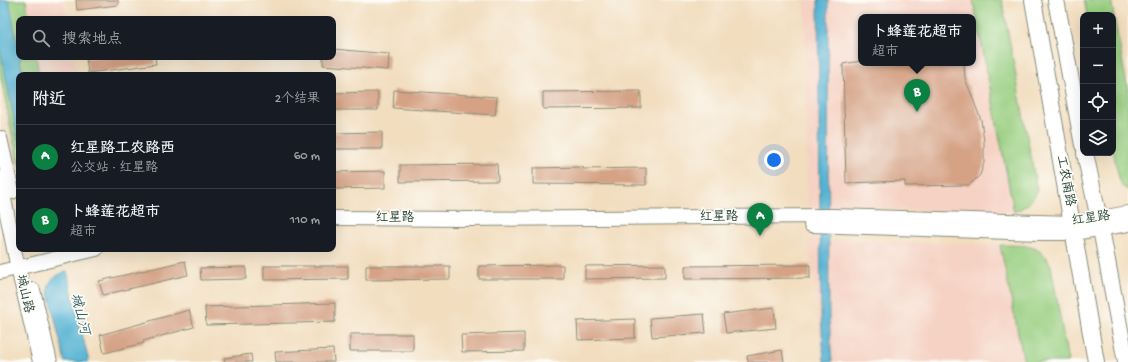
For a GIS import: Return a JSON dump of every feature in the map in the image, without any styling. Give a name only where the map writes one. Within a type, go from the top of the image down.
[{"type":"main road","name":"工农南路","points":[[1033,0],[1096,362]]},
{"type":"main road","name":"工农南路","points":[[1056,0],[1080,129]]},
{"type":"main road","points":[[0,138],[16,212]]},
{"type":"main road","name":"工农南路","points":[[1086,156],[1126,362]]},
{"type":"main road","name":"城山路","points":[[0,179],[16,238]]},
{"type":"main road","name":"红星路","points":[[336,218],[833,221],[1073,228],[1099,223],[1128,213]]},
{"type":"main road","name":"红星路","points":[[336,227],[467,228],[674,225],[810,221]]},
{"type":"main road","name":"红星路","points":[[1099,223],[1128,224]]},
{"type":"main road","points":[[0,272],[22,260],[47,252]]},
{"type":"main road","points":[[0,263],[76,252]]},
{"type":"main road","name":"城山路","points":[[22,260],[40,362]]},
{"type":"main road","name":"城山路","points":[[22,260],[50,362]]},
{"type":"shaded area","points":[[26,0],[63,0],[66,16],[29,16]]},
{"type":"shaded area","points":[[805,0],[973,0],[976,14],[858,14],[858,66],[976,66],[976,16],[1014,212],[807,207]]},
{"type":"shaded area","points":[[36,60],[74,60],[76,72],[38,72]]},
{"type":"shaded area","points":[[808,239],[1000,245],[1024,362],[824,362]]},
{"type":"green space","points":[[0,0],[26,0],[29,16],[16,16],[16,60],[36,60],[38,72],[16,72],[16,154],[0,74]]},
{"type":"green space","points":[[973,0],[1002,0],[1037,190],[1034,198],[1028,204],[1014,212],[976,14]]},
{"type":"green space","points":[[1084,0],[1111,0],[1113,12],[1086,12]]},
{"type":"green space","points":[[1116,27],[1128,91],[1128,190],[1123,187],[1119,179],[1114,156],[1116,156]]},
{"type":"green space","points":[[1000,245],[1024,246],[1036,249],[1046,258],[1051,266],[1068,362],[1024,362]]},
{"type":"water","points":[[0,0],[9,0],[16,38],[16,60],[20,60],[22,72],[16,72],[16,130],[0,48]]},
{"type":"water","points":[[818,0],[828,0],[829,316],[832,362],[824,362],[821,316]]},
{"type":"water","points":[[67,271],[89,362],[65,362],[48,290],[52,280]]},
{"type":"building","points":[[76,0],[118,0],[118,5],[77,10]]},
{"type":"building","points":[[336,49],[389,54],[388,70],[323,65],[323,60],[336,60]]},
{"type":"building","points":[[86,60],[155,60],[156,64],[88,72]]},
{"type":"building","points":[[858,62],[858,66],[964,66],[965,78],[981,120],[984,141],[984,163],[980,175],[968,185],[905,186],[905,181],[846,183],[843,64]]},
{"type":"building","points":[[394,90],[497,97],[495,115],[393,108]]},
{"type":"building","points":[[641,91],[641,108],[543,109],[543,92]]},
{"type":"building","points":[[378,92],[378,110],[336,110],[336,93]]},
{"type":"building","points":[[382,132],[382,149],[336,149],[336,133]]},
{"type":"building","points":[[497,164],[498,181],[400,182],[400,165]]},
{"type":"building","points":[[583,167],[583,169],[646,168],[646,185],[533,184],[533,168]]},
{"type":"building","points":[[385,171],[385,188],[336,189],[336,172]]},
{"type":"building","points":[[185,261],[188,275],[103,295],[99,281]]},
{"type":"building","points":[[563,265],[563,279],[479,279],[479,266]]},
{"type":"building","points":[[665,265],[665,278],[585,279],[585,266]]},
{"type":"building","points":[[810,265],[810,278],[685,279],[685,266]]},
{"type":"building","points":[[264,266],[348,266],[348,279],[264,280]]},
{"type":"building","points":[[366,266],[450,266],[450,279],[366,280]]},
{"type":"building","points":[[246,267],[246,279],[201,280],[200,268]]},
{"type":"building","points":[[335,303],[335,322],[206,325],[205,307]]},
{"type":"building","points":[[774,308],[776,328],[726,333],[723,314]]},
{"type":"building","points":[[189,310],[194,327],[143,341],[144,343],[104,353],[100,335]]},
{"type":"building","points":[[704,314],[706,333],[652,337],[650,318]]},
{"type":"building","points":[[635,319],[635,338],[578,340],[577,321]]},
{"type":"building","points":[[524,333],[524,351],[462,352],[461,335]]},
{"type":"building","points":[[350,334],[413,334],[413,351],[350,351]]},
{"type":"building","points":[[333,349],[334,362],[276,362],[275,352]]},
{"type":"building","points":[[782,350],[784,362],[748,362],[747,356]]},
{"type":"building","points":[[251,354],[252,362],[225,362],[224,358]]},
{"type":"place","name":"卜蜂莲花超市","points":[[917,112]]},
{"type":"place","name":"红星路工农路西","points":[[760,236]]},
{"type":"water label","name":"城山河","points":[[79,314]]}]
